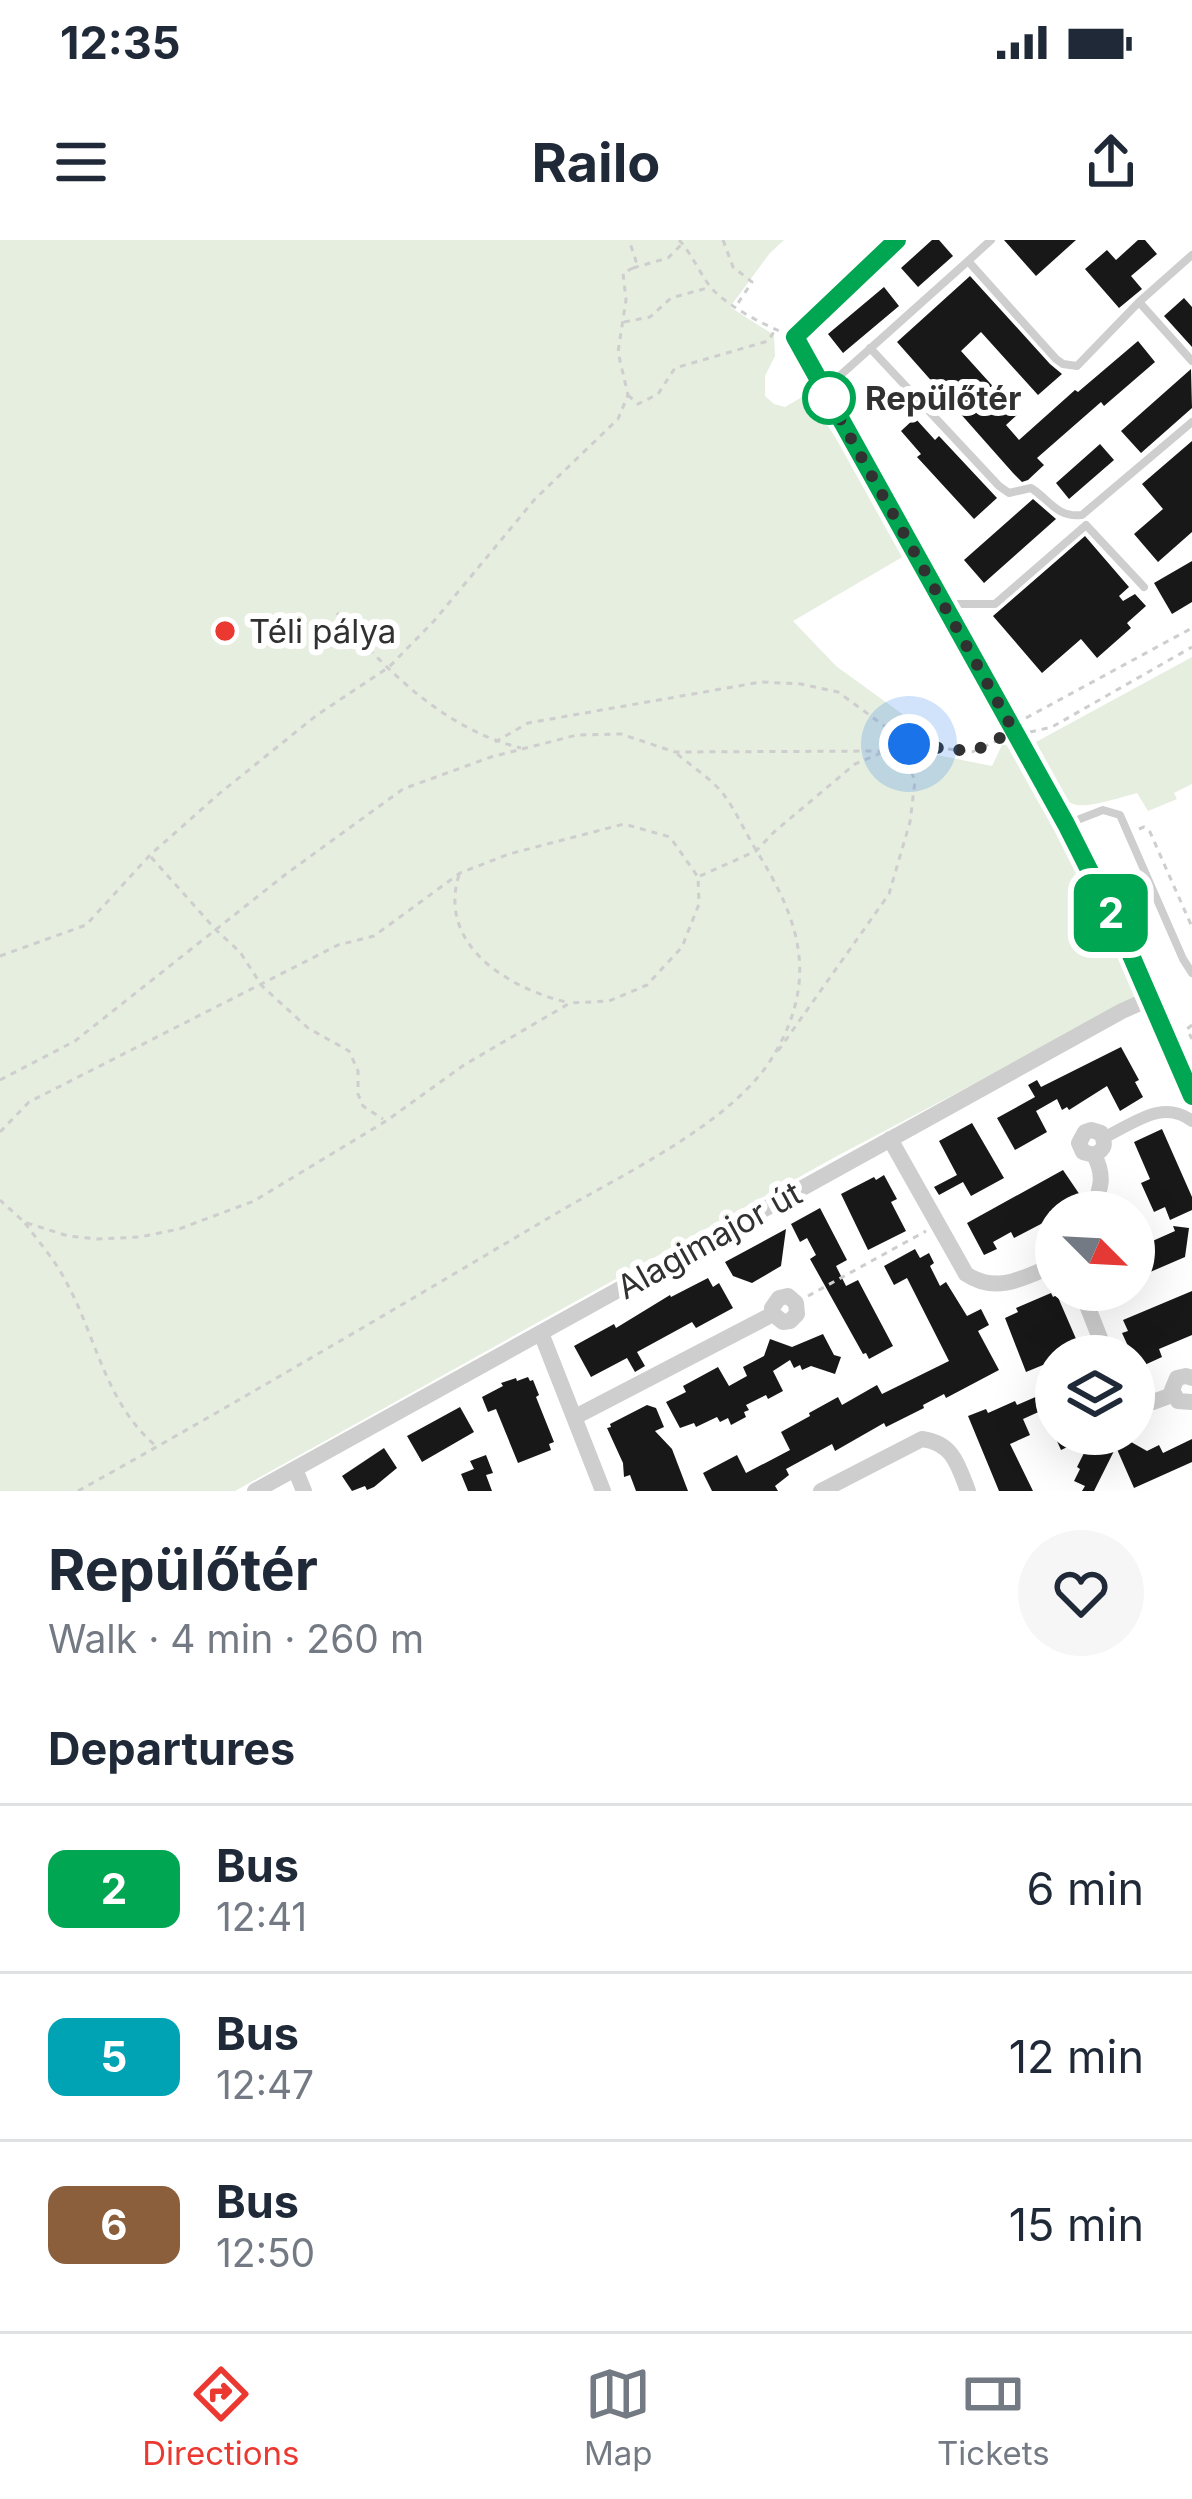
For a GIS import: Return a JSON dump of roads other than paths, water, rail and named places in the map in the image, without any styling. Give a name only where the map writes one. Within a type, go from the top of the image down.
[{"type":"street","points":[[897,240],[795,337],[944,604],[1010,734],[1066,824],[1124,939],[1192,1095]]},
{"type":"street","name":"Alagimajor út","points":[[255,1491],[1149,999]]},
{"type":"street","points":[[1122,1011],[1149,1016],[1163,1028]]},
{"type":"street","points":[[1099,1191],[1103,1181],[1099,1147],[1161,1111],[1178,1111],[1192,1121]]},
{"type":"street","points":[[890,1139],[966,1274],[976,1281],[1001,1285],[1035,1272]]},
{"type":"street","points":[[575,1417],[773,1314],[790,1321],[797,1314],[796,1303]]},
{"type":"street","points":[[541,1333],[603,1491]]},
{"type":"street","points":[[1172,1395],[1178,1378],[1192,1378]]},
{"type":"street","points":[[1155,1401],[1172,1395]]},
{"type":"street","points":[[1172,1395],[1182,1403],[1192,1402]]},
{"type":"street","points":[[821,1491],[922,1439],[946,1446],[954,1455],[968,1491]]},
{"type":"street","points":[[295,1469],[304,1491]]},
{"type":"lane","points":[[824,390],[991,240]]},
{"type":"lane","points":[[968,261],[1064,364],[1077,366],[1192,255]]},
{"type":"lane","points":[[1139,302],[1192,361]]},
{"type":"lane","points":[[870,348],[999,486],[1009,493],[1031,488],[1068,517],[1082,515],[1192,422]]},
{"type":"lane","points":[[944,604],[995,604],[1086,525],[1144,586]]},
{"type":"lane","points":[[1066,824],[1103,810],[1120,815],[1186,968]]},
{"type":"lane","points":[[1132,839],[1139,830]]},
{"type":"lane","points":[[1186,968],[1189,956]]},
{"type":"place","name":"Repülőtér","points":[[829,398]]},
{"type":"place","name":"Téli pálya","points":[[225,631]]}]
